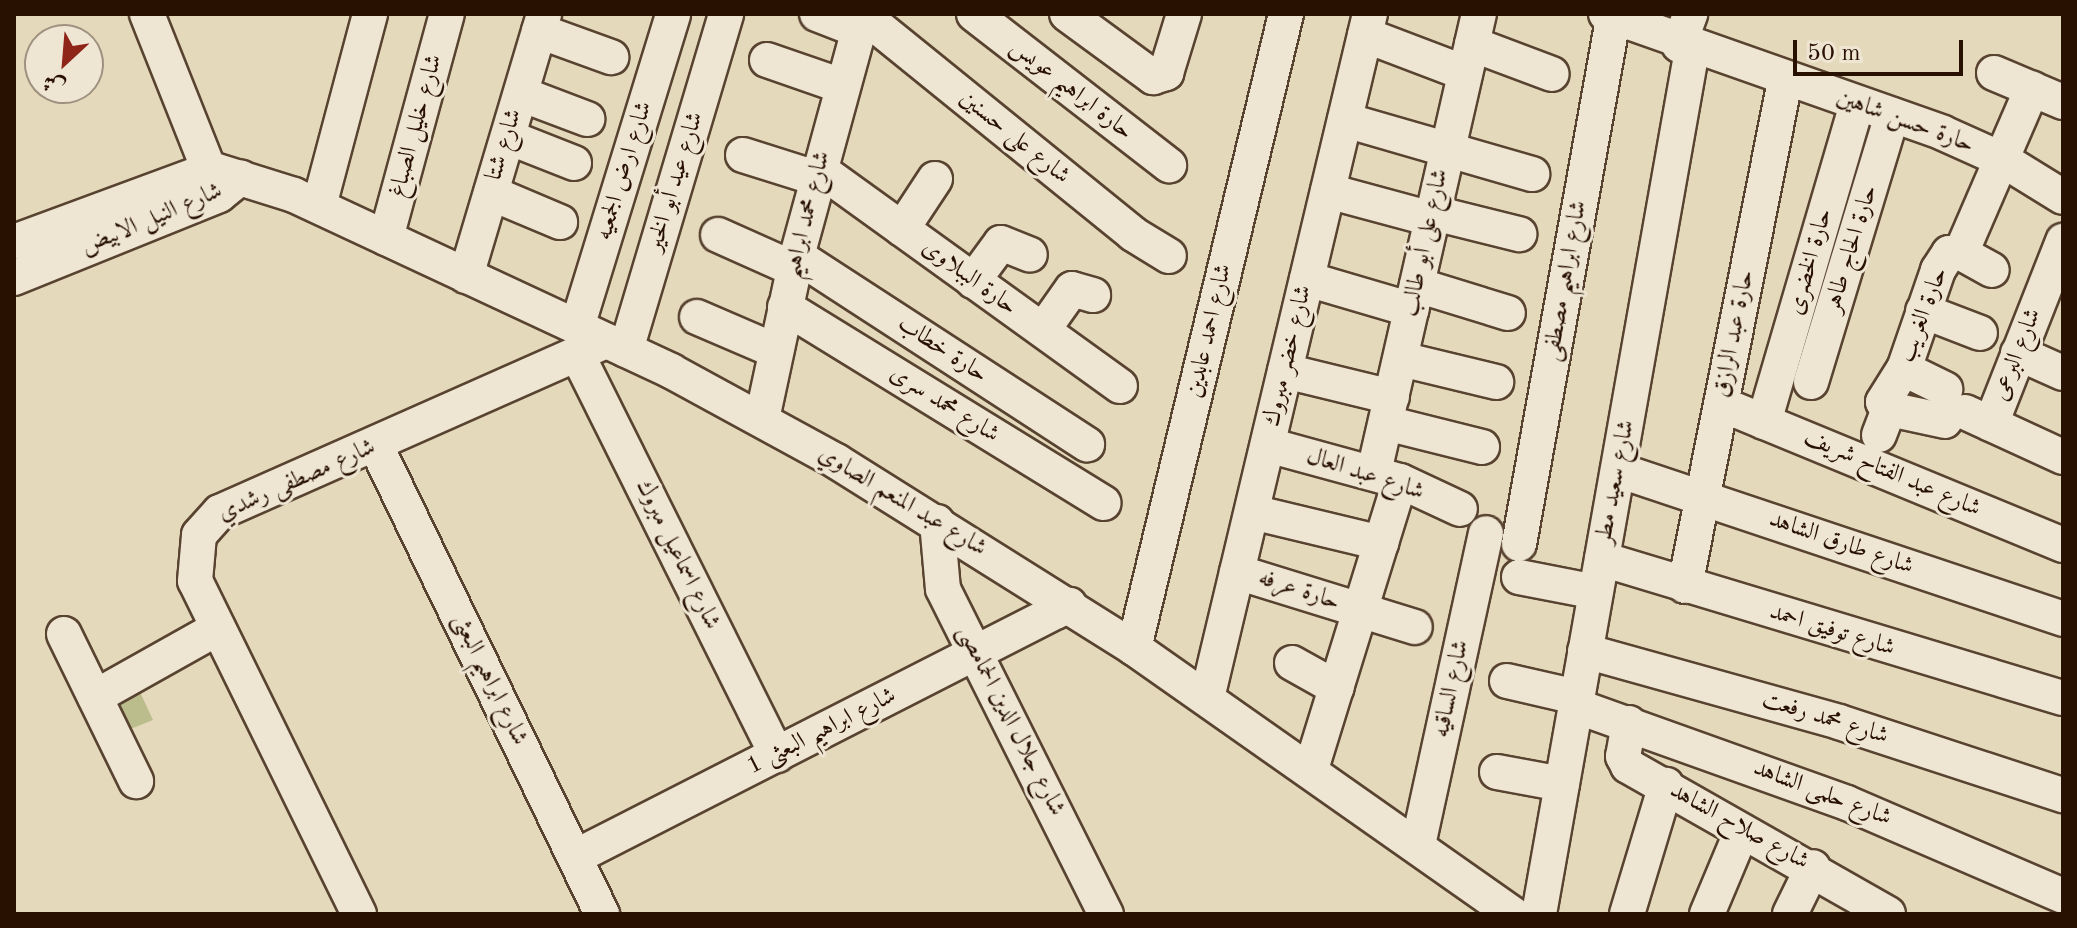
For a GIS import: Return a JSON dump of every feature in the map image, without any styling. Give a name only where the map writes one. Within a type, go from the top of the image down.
[{"type":"street","points":[[147,14],[224,180]]},
{"type":"street","points":[[319,206],[370,14]]},
{"type":"street","name":"شارع خليل الصباغ","points":[[386,238],[447,14]]},
{"type":"street","name":"شارع ارض الجمعيه","points":[[597,344],[673,14]]},
{"type":"street","name":"شارع عيد أبو الخير","points":[[597,344],[726,14]]},
{"type":"street","name":"شارع على حسنين","points":[[817,14],[861,20],[1133,234],[1169,256]]},
{"type":"street","name":"حارة ابراهيم عويس","points":[[974,14],[1169,165]]},
{"type":"street","points":[[1067,14],[1147,74],[1160,77],[1184,14]]},
{"type":"street","name":"شارع احمد عابدين","points":[[1134,648],[1286,14]]},
{"type":"street","name":"حارة حسن شاهين","points":[[1611,15],[1687,36],[1785,81],[1892,115],[2003,160],[2063,197]]},
{"type":"street","name":"شارع ابراهيم مصطفى","points":[[1519,560],[1611,15]]},
{"type":"street","name":"شارع محمد ابراهيم","points":[[762,419],[795,262],[861,20]]},
{"type":"street","points":[[542,22],[611,57]]},
{"type":"street","name":"شارع شتا","points":[[466,276],[542,22]]},
{"type":"street","points":[[1368,24],[1472,44],[1552,74]]},
{"type":"street","name":"شارع خضر مبروك","points":[[1207,698],[1368,24]]},
{"type":"street","name":"شارع سعيد مطر","points":[[1539,914],[1618,470],[1687,36]]},
{"type":"street","name":"شارع على أبو طالب","points":[[1311,769],[1381,543],[1389,410],[1472,44]]},
{"type":"street","points":[[767,60],[842,86]]},
{"type":"street","points":[[1994,73],[2048,95]]},
{"type":"street","name":"حارة عبد الرازق","points":[[1685,586],[1785,81]]},
{"type":"street","points":[[521,94],[587,119]]},
{"type":"street","name":"حارة الغريب","points":[[1962,412],[1884,422],[1883,402],[1904,369],[1938,270],[1949,253],[1961,253],[2003,160],[2048,95]]},
{"type":"street","name":"حارة الخضرى","points":[[1764,422],[1857,103]]},
{"type":"street","name":"حارة الحاج طاهر","points":[[1811,382],[1892,115]]},
{"type":"street","points":[[1345,120],[1446,153],[1532,174]]},
{"type":"street","points":[[508,137],[574,163]]},
{"type":"street","name":"حارة الببلاوى","points":[[743,155],[818,174],[902,229],[1120,386]]},
{"type":"street","points":[[902,229],[935,179]]},
{"type":"street","name":"شارع عبد المنعم الصاوي","points":[[224,180],[319,206],[466,276],[597,344],[762,419],[937,522],[1134,648],[1418,845],[1497,911]]},
{"type":"street","name":"شارع النيل الابيض","points":[[14,242],[224,180]]},
{"type":"street","name":"شارع النيل الابيض","points":[[14,278],[224,180]]},
{"type":"street","points":[[1328,191],[1519,234]]},
{"type":"street","points":[[491,193],[560,222]]},
{"type":"street","name":"حارة خطاب","points":[[718,235],[795,262],[1087,444]]},
{"type":"street","name":"شارع البرعى","points":[[1962,412],[2018,353],[2054,290],[2063,241]]},
{"type":"street","points":[[973,281],[1001,243],[1030,255]]},
{"type":"street","points":[[1961,253],[1992,270]]},
{"type":"street","points":[[1307,279],[1508,313]]},
{"type":"street","points":[[1043,330],[1072,289],[1093,295]]},
{"type":"street","name":"شارع محمد سرى","points":[[785,307],[1103,503]]},
{"type":"street","points":[[1923,311],[1980,333]]},
{"type":"street","points":[[697,317],[776,351]]},
{"type":"street","name":"شارع مصطفى رشدي","points":[[359,914],[218,628],[192,565],[208,522],[597,344]]},
{"type":"street","name":"شارع اسماعيل مبروك","points":[[597,344],[777,755]]},
{"type":"street","points":[[2018,353],[2063,373]]},
{"type":"street","points":[[1401,359],[1496,382]]},
{"type":"street","points":[[1904,369],[1962,412],[2063,457]]},
{"type":"street","points":[[1285,371],[1482,447]]},
{"type":"street","name":"شارع عبد الفتاح شريف","points":[[1721,404],[2063,545]]},
{"type":"street","name":"شارع عبد العال","points":[[1268,445],[1387,476],[1460,509]]},
{"type":"street","name":"شارع ابراهيم البعثى","points":[[376,446],[602,914]]},
{"type":"street","name":"شارع طارق الشاهد","points":[[1618,470],[2063,619]]},
{"type":"street","points":[[1252,512],[1381,543]]},
{"type":"street","name":"شارع جلال الدين الحمامصى","points":[[937,522],[943,589],[1106,914]]},
{"type":"street","name":"شارع الساقيه","points":[[1418,845],[1486,533]]},
{"type":"street","name":"شارع توفيق احمد","points":[[1519,560],[1599,576],[1685,586],[2063,698]]},
{"type":"street","name":"حارة عرفه","points":[[1237,572],[1415,627]]},
{"type":"street","name":"شارع ابراهيم البعثى 1","points":[[575,857],[1069,605]]},
{"type":"street","points":[[95,697],[218,628]]},
{"type":"street","points":[[64,634],[136,781]]},
{"type":"street","name":"شارع محمد رفعت","points":[[1585,651],[1839,722],[2063,795]]},
{"type":"street","points":[[1292,663],[1337,688]]},
{"type":"street","name":"شارع حلمى الشاهد","points":[[1507,681],[1576,701],[1847,803],[2063,896]]},
{"type":"street","name":"شارع صلاح الشاهد","points":[[1629,723],[1625,764],[1666,785],[1741,833],[1813,867],[1887,914]]},
{"type":"street","points":[[1497,772],[1562,784]]},
{"type":"street","points":[[1627,914],[1666,785]]},
{"type":"street","points":[[1707,914],[1741,833]]},
{"type":"street","points":[[1790,914],[1813,867]]},
{"type":"green space","points":[[139,690],[153,720],[128,730],[112,703]]}]
